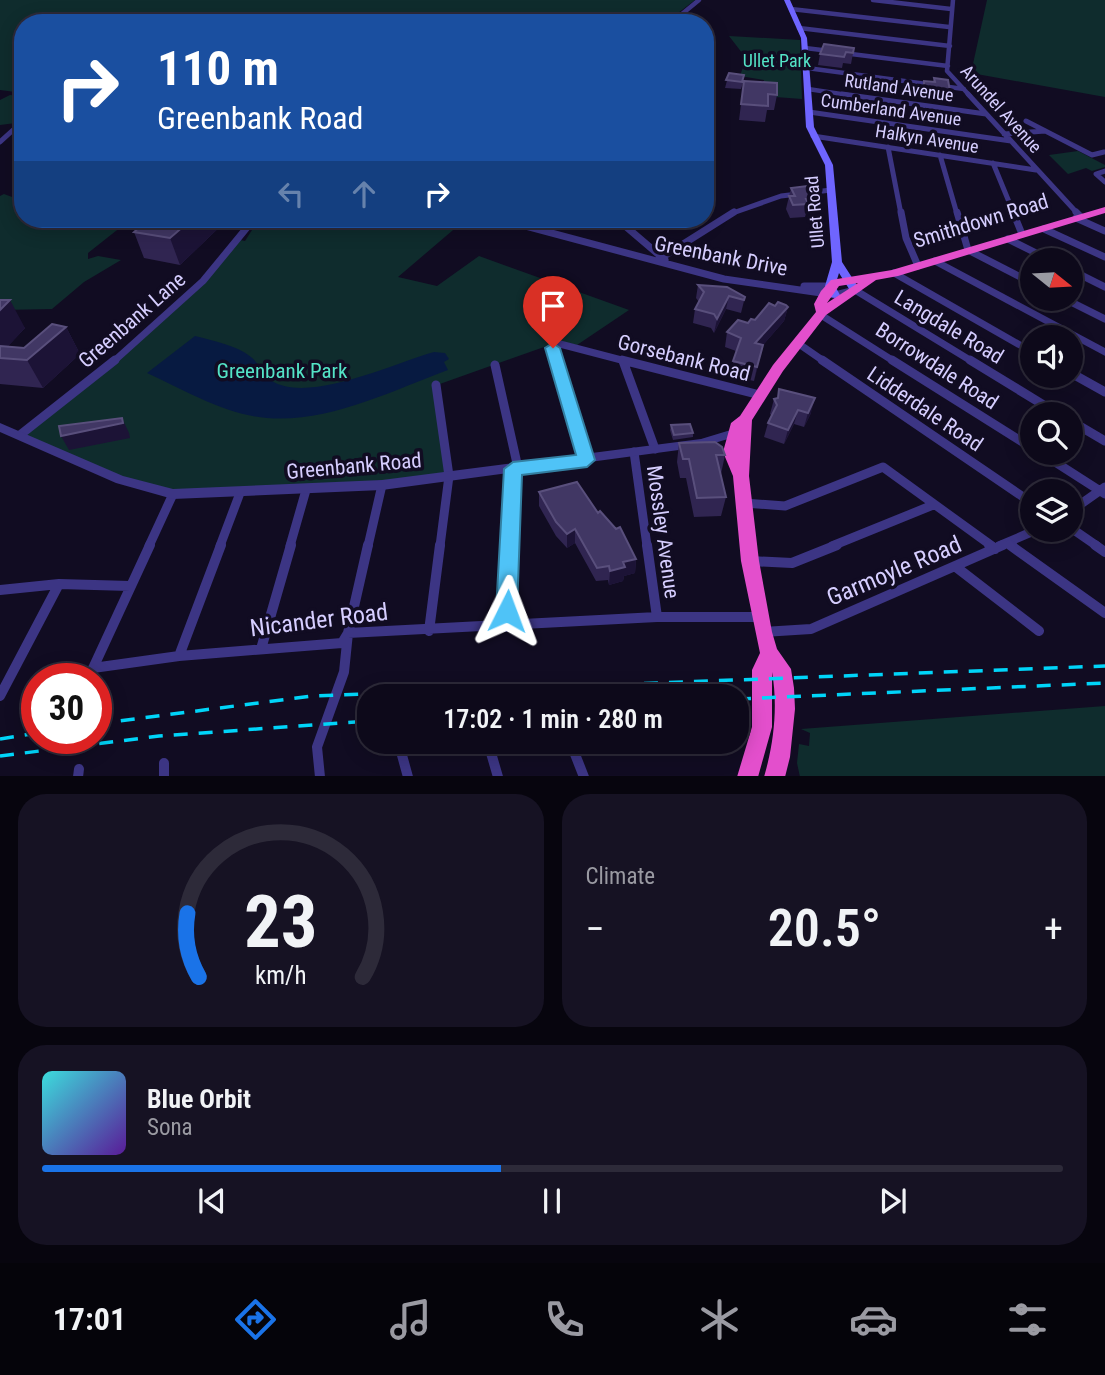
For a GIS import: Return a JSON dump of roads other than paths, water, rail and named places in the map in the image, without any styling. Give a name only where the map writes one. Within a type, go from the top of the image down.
[{"type":"highway","name":"Smithdown Road","points":[[822,314],[820,304],[830,292],[1105,210]]},
{"type":"highway","name":"Smithdown Road","points":[[738,453],[745,421],[760,395],[822,314],[852,285]]},
{"type":"highway","name":"Smithdown Road","points":[[745,421],[736,427],[734,433],[750,561],[769,653],[781,669],[784,688],[785,709],[779,770]]},
{"type":"highway","name":"Smithdown Road","points":[[747,776],[762,727],[762,670],[769,653]]},
{"type":"main road","name":"Ullet Road","points":[[787,0],[805,48],[813,136],[829,164],[837,262],[830,292]]},
{"type":"main road","name":"Ullet Road","points":[[837,262],[852,285]]},
{"type":"street","points":[[684,14],[699,0]]},
{"type":"street","points":[[873,0],[951,9]]},
{"type":"street","name":"Arundel Avenue","points":[[953,0],[947,71],[1079,218]]},
{"type":"street","points":[[791,9],[949,27]]},
{"type":"street","points":[[799,27],[950,46]]},
{"type":"street","points":[[805,48],[948,66]]},
{"type":"street","points":[[807,68],[964,89]]},
{"type":"street","name":"Rutland Avenue","points":[[808,89],[986,114]]},
{"type":"street","name":"Cumberland Avenue","points":[[809,112],[1011,141]]},
{"type":"street","points":[[1026,121],[1101,160]]},
{"type":"street","points":[[0,142],[14,129]]},
{"type":"street","points":[[1004,134],[1045,131]]},
{"type":"street","name":"Halkyn Avenue","points":[[813,136],[1036,170]]},
{"type":"street","points":[[888,147],[906,238],[918,266]]},
{"type":"street","points":[[1092,155],[1104,152]]},
{"type":"street","points":[[940,155],[968,250],[1020,276]]},
{"type":"street","points":[[993,163],[1022,234]]},
{"type":"street","points":[[1105,171],[1096,174],[1105,182]]},
{"type":"street","points":[[714,222],[752,202],[788,193],[831,190]]},
{"type":"street","points":[[1079,218],[1105,231]]},
{"type":"street","name":"Greenbank Lane","points":[[20,435],[156,327],[219,264],[247,228]]},
{"type":"street","name":"Greenbank Drive","points":[[531,228],[724,279],[830,292]]},
{"type":"street","points":[[627,228],[668,266]]},
{"type":"street","points":[[661,258],[706,228]]},
{"type":"street","points":[[1044,229],[1105,257]]},
{"type":"street","points":[[1008,239],[1026,248]]},
{"type":"street","points":[[935,261],[1105,352]]},
{"type":"street","points":[[894,274],[1020,345]]},
{"type":"street","points":[[1083,276],[1105,286]]},
{"type":"street","name":"Langdale Road","points":[[852,285],[1039,402]]},
{"type":"street","points":[[1083,308],[1105,320]]},
{"type":"street","name":"Borrowdale Road","points":[[822,314],[1020,440]]},
{"type":"street","name":"Gorsebank Road","points":[[587,460],[553,348],[560,344],[760,395]]},
{"type":"street","name":"Lidderdale Road","points":[[799,344],[1020,495]]},
{"type":"street","points":[[623,361],[655,449]]},
{"type":"street","points":[[495,365],[516,469],[506,627]]},
{"type":"street","points":[[1083,380],[1105,392]]},
{"type":"street","points":[[429,631],[449,476],[436,385]]},
{"type":"street","name":"Greenbank Road","points":[[0,427],[120,480],[173,494],[382,485],[587,460],[701,443],[734,433]]},
{"type":"street","points":[[1083,428],[1105,441]]},
{"type":"street","name":"Greenbank Road","points":[[701,443],[738,453]]},
{"type":"street","name":"Mossley Avenue","points":[[634,452],[657,617]]},
{"type":"street","points":[[1061,465],[1103,490],[1083,503]]},
{"type":"street","points":[[744,503],[785,506],[883,467],[995,549]]},
{"type":"street","points":[[320,776],[317,747],[344,672],[348,633],[382,485]]},
{"type":"street","points":[[261,649],[306,490]]},
{"type":"street","points":[[179,656],[240,493]]},
{"type":"street","points":[[95,663],[173,494]]},
{"type":"street","points":[[750,561],[792,563],[933,505]]},
{"type":"street","points":[[1083,536],[1105,552]]},
{"type":"street","name":"Garmoyle Road","points":[[762,624],[811,629],[1020,537]]},
{"type":"street","points":[[1008,543],[1105,613]]},
{"type":"street","points":[[956,567],[1039,631]]},
{"type":"street","points":[[0,590],[59,584],[130,586]]},
{"type":"street","points":[[0,696],[59,584]]},
{"type":"street","name":"Nicander Road","points":[[112,670],[179,656],[342,643],[348,633],[429,631],[657,617],[762,624]]},
{"type":"street","points":[[402,754],[408,776]]},
{"type":"street","points":[[491,754],[498,776]]},
{"type":"street","points":[[575,754],[584,776]]},
{"type":"street","points":[[164,763],[164,776]]},
{"type":"water","points":[[195,336],[239,349],[254,360],[269,379],[288,387],[329,385],[434,352],[445,353],[449,359],[444,362],[448,370],[336,411],[290,418],[252,416],[221,407],[147,373]]},
{"type":"railway","points":[[112,722],[312,696],[1105,666]]},
{"type":"railway","points":[[749,698],[1105,683]]},
{"type":"railway","points":[[0,756],[159,736],[357,722]]},
{"type":"railway","points":[[0,739],[21,736]]},
{"type":"park label","name":"Ullet Park","points":[[777,61]]},
{"type":"park label","name":"Greenbank Park","points":[[282,371]]}]
